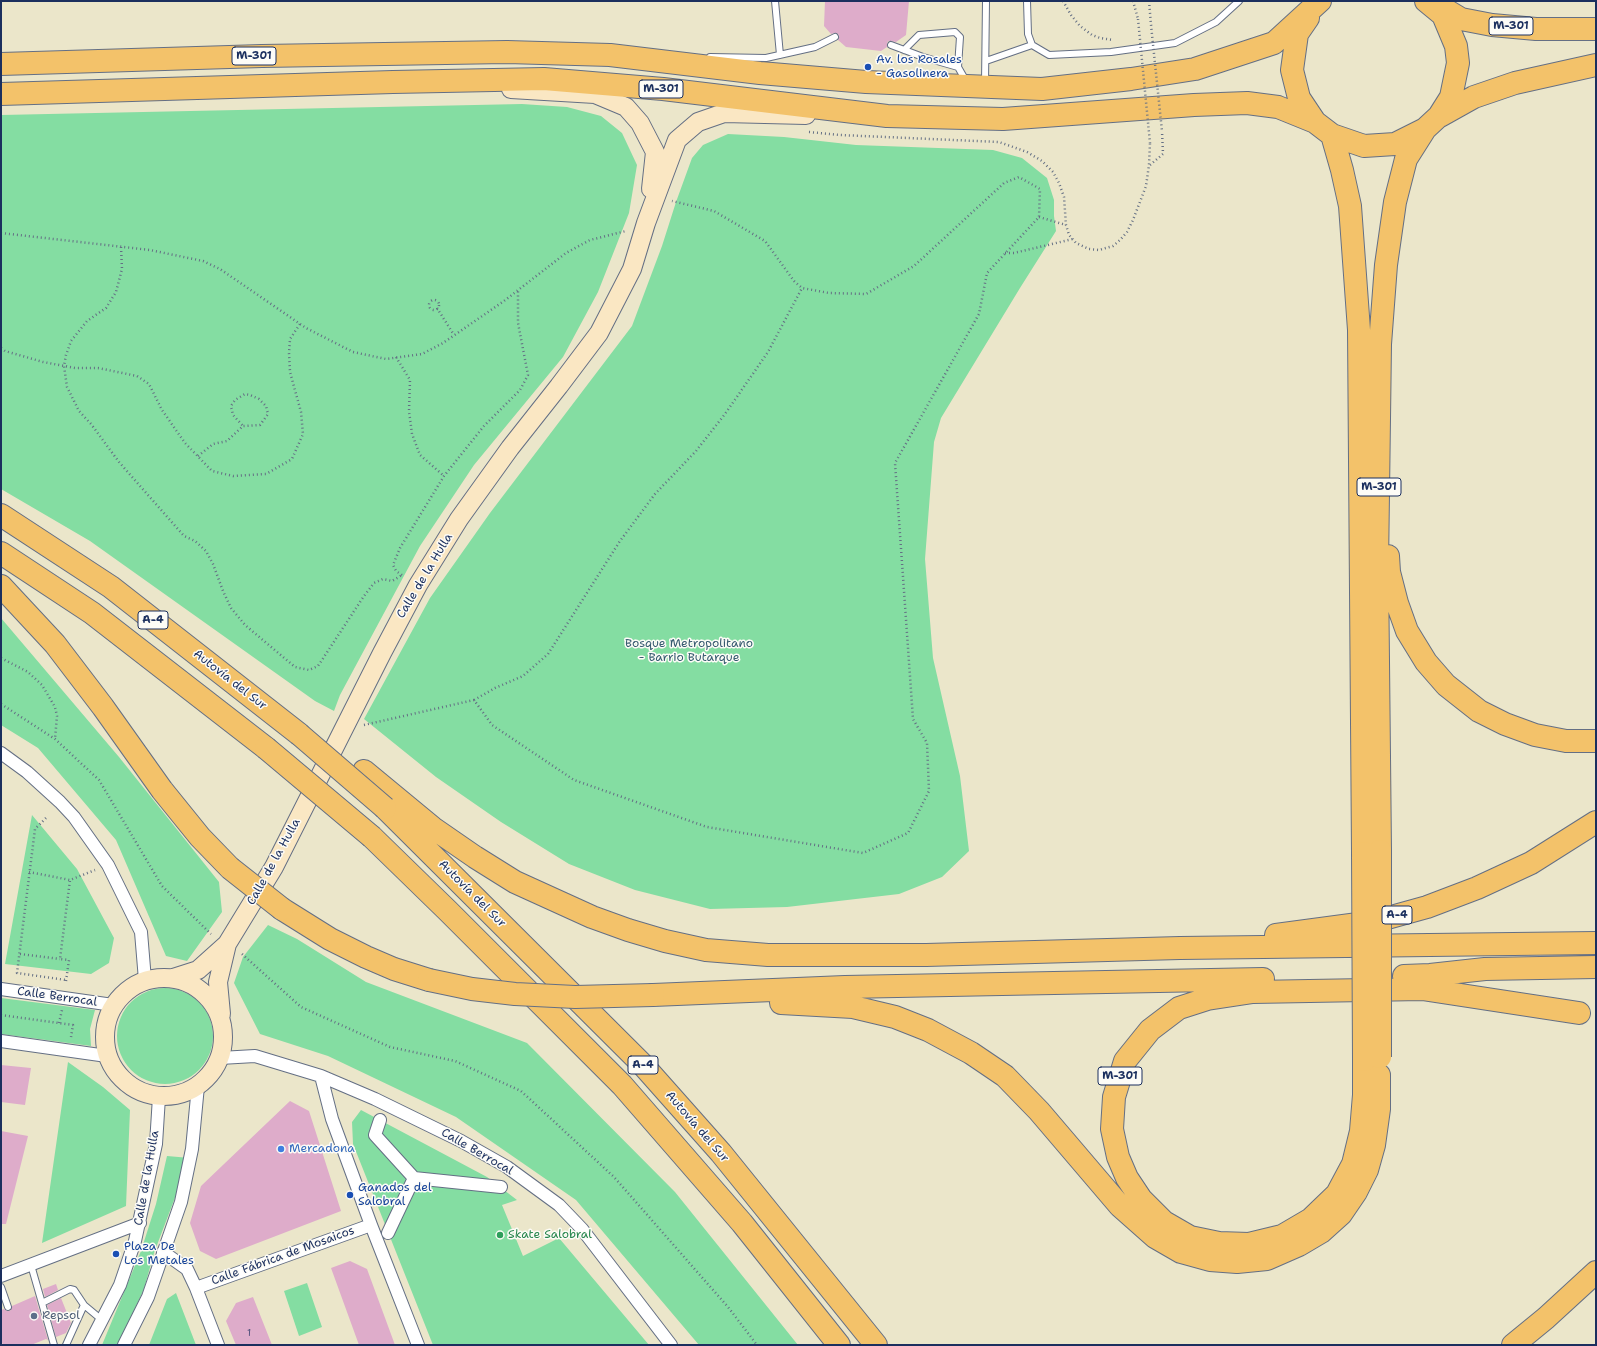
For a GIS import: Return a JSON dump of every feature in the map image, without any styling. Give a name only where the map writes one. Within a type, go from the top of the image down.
[{"type":"highway","name":"M-301","points":[[1,64],[278,56],[507,52],[610,55],[760,73],[866,82],[1042,89],[1131,79],[1195,69],[1274,43],[1299,17],[1320,1]]},
{"type":"highway","name":"M-301","points":[[1320,1],[1297,34],[1292,70],[1299,98],[1316,122],[1332,135],[1364,146],[1395,144],[1474,97],[1515,83],[1596,65]]},
{"type":"highway","name":"M-301","points":[[1371,852],[1379,470],[1380,344],[1386,265],[1395,202],[1406,159],[1450,97],[1458,63],[1456,46],[1443,15],[1426,1]]},
{"type":"highway","name":"M-301","points":[[1432,1],[1461,19],[1492,25],[1536,29],[1596,29]]},
{"type":"highway","name":"M-301","points":[[1,94],[544,79],[663,89],[887,116],[1003,119],[1194,106],[1247,104],[1278,107],[1316,122]]},
{"type":"highway","name":"M-301","points":[[662,995],[714,1003],[772,1003],[853,1007],[895,1017],[928,1030],[971,1053],[1005,1076],[1039,1111],[1120,1206],[1155,1237],[1181,1252],[1210,1260],[1237,1262],[1267,1259],[1299,1246],[1321,1232],[1341,1214],[1356,1192],[1367,1170],[1374,1144],[1379,1109],[1372,1058],[1371,852],[1358,330],[1350,206],[1332,135]]},
{"type":"highway","name":"M-301","points":[[1379,470],[1389,572],[1397,603],[1407,631],[1426,662],[1446,686],[1478,711],[1505,724],[1535,735],[1566,741],[1596,740]]},
{"type":"highway","name":"Autovía del Sur","points":[[1,515],[111,587],[299,734],[392,804],[642,1064],[721,1153],[876,1345]]},
{"type":"highway","name":"A-4","points":[[1,552],[92,613],[266,748],[372,837],[448,911],[622,1086],[742,1223],[839,1345]]},
{"type":"highway","points":[[1,586],[55,644],[103,707],[162,790],[200,837],[230,868],[282,909],[330,939],[394,970],[429,980],[472,989],[515,994],[575,997],[662,995],[845,987],[1430,975],[1485,969],[1596,968]]},
{"type":"highway","points":[[392,804],[433,828],[515,882],[547,898],[628,930],[665,941],[706,950],[776,955],[926,955],[1180,948],[1596,943]]},
{"type":"highway","name":"A-4","points":[[1180,948],[1373,922],[1427,907],[1477,888],[1531,863],[1596,822]]},
{"type":"highway","points":[[1430,975],[1458,979],[1520,992],[1588,1017]]},
{"type":"highway","name":"M-301","points":[[1372,1058],[1364,1095],[1361,1131],[1352,1164],[1336,1194],[1311,1219],[1282,1236],[1249,1244],[1219,1243],[1190,1237],[1164,1222],[1140,1199],[1127,1178],[1118,1157],[1112,1129],[1114,1097],[1125,1061],[1150,1030],[1179,1008],[1208,999],[1253,992],[1422,989],[1588,1017]]},
{"type":"highway","points":[[1513,1345],[1546,1318],[1596,1272]]},
{"type":"street","points":[[393,82],[595,94],[626,107],[640,123],[655,152],[646,223]]},
{"type":"street","points":[[646,223],[677,140],[698,122],[724,113],[887,116]]},
{"type":"street","name":"Calle de la Hulla","points":[[234,949],[342,730],[418,585],[459,519],[510,448],[599,333],[632,269],[646,223]]},
{"type":"street","points":[[1,753],[27,772],[60,802],[74,817],[108,865],[141,932],[144,980]]},
{"type":"street","points":[[173,978],[198,970],[234,949]]},
{"type":"street","points":[[221,1021],[214,1005],[204,992],[189,982],[173,978],[158,977],[144,980],[127,990],[113,1005],[104,1030],[107,1056],[118,1076],[136,1090],[159,1097],[173,1096],[198,1086],[207,1078],[220,1058],[224,1039],[218,982],[234,949]]},
{"type":"street","name":"Calle Berrocal","points":[[1,989],[113,1005]]},
{"type":"street","points":[[1,1041],[107,1056]]},
{"type":"street","name":"Calle Berrocal","points":[[220,1058],[255,1056],[321,1076],[375,1099],[462,1141],[507,1167],[559,1205],[582,1229],[671,1345]]},
{"type":"street","points":[[321,1076],[332,1119],[418,1345]]},
{"type":"street","points":[[124,1345],[148,1297],[181,1202],[192,1149],[198,1086]]},
{"type":"street","name":"Calle de la Hulla","points":[[89,1345],[120,1285],[140,1223],[156,1144],[159,1097]]},
{"type":"street","points":[[380,1120],[375,1135],[414,1178],[501,1187]]},
{"type":"street","points":[[388,1233],[414,1178]]},
{"type":"street","points":[[1,1276],[140,1223]]},
{"type":"street","name":"Calle Fábrica de Mosaicos","points":[[196,1288],[371,1224]]},
{"type":"street","points":[[164,1252],[187,1269],[218,1345]]},
{"type":"lane","points":[[775,1],[780,55]]},
{"type":"lane","points":[[891,45],[923,58],[958,67],[977,86],[986,61],[986,1]]},
{"type":"lane","points":[[1027,1],[1028,34],[1032,45],[1049,55],[1111,52],[1175,43],[1216,22],[1239,1]]},
{"type":"lane","points":[[904,50],[919,35],[955,32],[960,37],[958,67]]},
{"type":"lane","points":[[704,56],[766,58],[815,47],[835,38]]},
{"type":"lane","points":[[986,61],[1032,45]]},
{"type":"lane","points":[[610,55],[673,56]]},
{"type":"lane","points":[[31,1265],[54,1345]]},
{"type":"lane","points":[[42,1303],[70,1289],[74,1290],[84,1305],[102,1320]]},
{"type":"lane","points":[[1,1290],[8,1308]]},
{"type":"lane","points":[[66,1345],[84,1305]]},
{"type":"path","points":[[1063,1],[1071,16],[1080,26],[1092,35],[1100,38],[1120,41]]},
{"type":"path","points":[[801,132],[874,137],[974,140],[999,142],[1018,148],[1042,161],[1054,172],[1060,183],[1064,197],[1066,225],[1069,235],[1076,243],[1089,249],[1099,250],[1113,246],[1127,232],[1141,204],[1146,186],[1149,165],[1150,143],[1138,19],[1133,1]]},
{"type":"path","points":[[1149,1],[1163,154],[1149,165]]},
{"type":"path","points":[[1148,37],[1155,36]]},
{"type":"path","points":[[1134,39],[1141,38]]},
{"type":"path","points":[[474,700],[492,725],[574,780],[707,826],[863,853],[908,833],[929,791],[927,743],[913,719],[895,463],[980,314],[986,273],[1038,217],[1040,189],[1019,177],[1004,183],[914,266],[866,294],[829,293],[802,288],[794,281],[765,241],[714,211],[670,201]]},
{"type":"path","points":[[668,207],[672,193]]},
{"type":"path","points":[[1038,217],[1066,225]]},
{"type":"path","points":[[1,233],[150,250],[203,262],[220,269],[300,324],[352,352],[386,359],[422,354],[454,335],[518,290],[566,253],[590,240],[621,233],[646,223]]},
{"type":"path","points":[[1005,253],[1014,253],[1073,239]]},
{"type":"path","points":[[120,247],[122,269],[116,292],[106,308],[87,321],[72,341],[66,355],[64,366],[67,387],[79,411],[91,424],[119,462],[184,536],[195,541],[206,551],[231,608],[245,625],[295,667],[309,670],[318,666],[374,583],[383,579],[392,581],[402,575]]},
{"type":"path","points":[[342,730],[474,700],[495,688],[523,676],[548,654],[620,541],[655,494],[696,451],[725,414],[768,352],[802,288]]},
{"type":"path","points":[[418,585],[396,571],[393,565],[400,548],[444,476],[484,426],[520,390],[528,375],[518,323],[518,290]]},
{"type":"path","points":[[437,308],[454,335]]},
{"type":"path","points":[[1,348],[4,351],[43,362],[75,368],[98,368],[137,376],[149,384],[162,410],[180,436],[212,471],[233,476],[266,474],[292,459],[303,434],[301,412],[290,372],[289,353],[290,339],[300,324]]},
{"type":"path","points":[[396,357],[410,380],[409,411],[412,434],[420,456],[444,476]]},
{"type":"path","points":[[198,456],[213,444],[227,441],[243,426],[260,425],[268,414],[266,406],[259,399],[245,394],[235,400],[231,406],[233,415],[243,426]]},
{"type":"path","points":[[1,658],[28,672],[42,685],[55,707],[57,716],[55,739]]},
{"type":"path","points":[[1,704],[55,739],[99,780],[162,886],[211,934]]},
{"type":"path","points":[[46,818],[35,829],[17,973],[66,980]]},
{"type":"path","points":[[29,872],[70,880],[108,865]]},
{"type":"path","points":[[60,959],[70,880]]},
{"type":"path","points":[[234,949],[301,1007],[390,1047],[455,1061],[521,1090],[614,1177],[728,1307],[757,1345]]},
{"type":"path","points":[[20,954],[69,960],[65,988]]},
{"type":"path","points":[[59,1023],[62,1010]]},
{"type":"path","points":[[1,1015],[73,1025],[71,1037]]},
{"type":"green space","points":[[522,104],[567,107],[601,116],[622,133],[637,165],[629,213],[598,292],[563,357],[474,465],[420,546],[340,695],[334,711],[315,701],[90,541],[1,489],[1,115]]},
{"type":"green space","name":"Bosque Metropolitano - Barrio Butarque","points":[[728,134],[784,137],[856,145],[993,150],[1022,158],[1047,178],[1054,200],[1056,231],[941,418],[934,442],[925,559],[933,658],[960,776],[969,851],[942,877],[899,894],[787,907],[710,909],[635,890],[569,864],[501,822],[436,777],[364,719],[430,598],[490,513],[632,326],[662,246],[692,158],[703,145]]},
{"type":"green space","points":[[1,618],[119,757],[219,882],[222,912],[187,961],[166,956],[116,840],[38,748],[1,725]]},
{"type":"green space","points":[[32,815],[77,869],[114,938],[109,963],[91,974],[5,964]]},
{"type":"green space","points":[[268,925],[297,939],[366,982],[527,1043],[675,1192],[798,1345],[699,1345],[576,1200],[456,1117],[328,1056],[260,1034],[234,983],[243,957]]},
{"type":"green space","points":[[165,988],[183,992],[192,996],[199,1002],[205,1009],[209,1018],[213,1036],[209,1054],[205,1063],[199,1070],[192,1076],[183,1080],[165,1084],[147,1080],[138,1076],[131,1070],[125,1063],[121,1054],[117,1036],[121,1018],[125,1009],[131,1002],[138,996],[147,992]]},
{"type":"green space","points":[[1,998],[95,1010],[90,1029],[91,1046],[1,1034]]},
{"type":"green space","points":[[68,1062],[103,1087],[130,1110],[126,1206],[42,1243]]},
{"type":"green space","points":[[361,1110],[487,1177],[517,1200],[502,1205],[523,1256],[559,1238],[649,1345],[433,1345],[353,1144],[352,1122]]},
{"type":"green space","points":[[167,1156],[190,1158],[154,1253],[144,1289],[120,1341],[118,1345],[102,1345],[141,1251],[156,1204]]},
{"type":"green space","points":[[307,1283],[322,1327],[299,1336],[284,1291]]},
{"type":"green space","points":[[176,1293],[196,1345],[149,1345],[167,1299]]},
{"type":"building","points":[[825,1],[909,1],[906,35],[896,42],[888,41],[887,47],[881,51],[846,47],[838,40],[838,34],[831,34],[824,26]]},
{"type":"building","points":[[1,1065],[31,1068],[25,1105],[1,1102]]},
{"type":"building","name":"Mercadona","points":[[290,1101],[309,1111],[341,1211],[216,1259],[200,1251],[190,1223],[201,1186]]},
{"type":"building","points":[[1,1131],[28,1136],[6,1224],[1,1224]]},
{"type":"building","points":[[350,1261],[367,1269],[395,1345],[359,1345],[331,1268]]},
{"type":"building","points":[[56,1284],[58,1290],[45,1297],[43,1289]]},
{"type":"building","points":[[35,1296],[48,1340],[46,1339],[31,1345],[3,1345],[1,1340],[1,1310],[4,1309],[10,1311],[12,1306]]},
{"type":"building","points":[[253,1297],[272,1345],[236,1345],[226,1321],[236,1303]]},
{"type":"building","points":[[61,1298],[71,1323],[66,1333],[56,1337],[47,1305]]},
{"type":"place","name":"Av. los Rosales - Gasolinera","points":[[868,67]]},
{"type":"place","name":"Mercadona","points":[[281,1149]]},
{"type":"place","name":"Ganados del Salobral","points":[[350,1195]]},
{"type":"place","name":"Skate Salobral","points":[[500,1235]]},
{"type":"place","name":"Plaza De Los Metales","points":[[116,1254]]},
{"type":"place","name":"Repsol","points":[[34,1316]]}]
